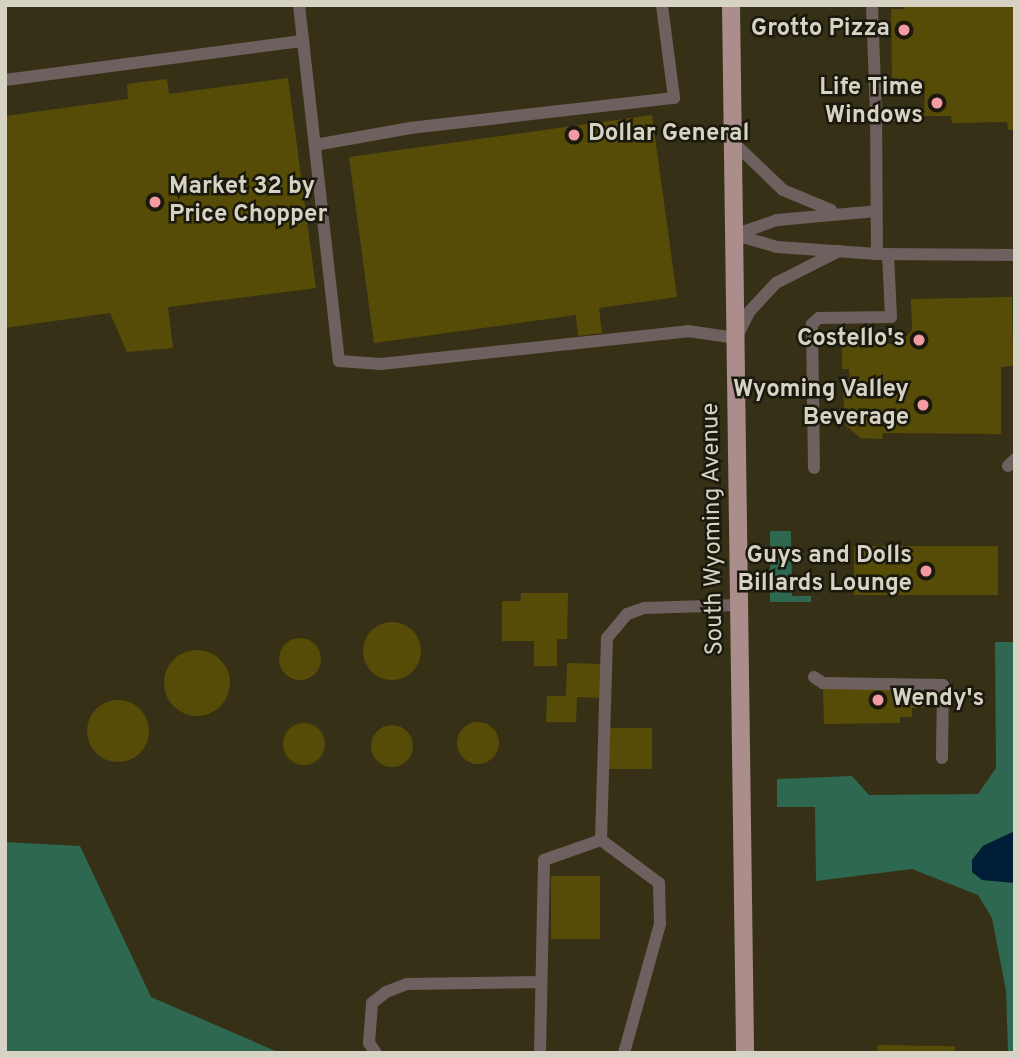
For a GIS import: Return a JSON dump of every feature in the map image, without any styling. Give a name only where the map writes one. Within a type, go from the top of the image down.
[{"type":"main road","name":"South Wyoming Avenue","points":[[731,5],[745,1053]]},
{"type":"lane","points":[[299,5],[339,361],[381,365],[688,331],[736,338],[750,312],[775,283],[839,251]]},
{"type":"lane","points":[[315,145],[411,128],[674,97],[662,5]]},
{"type":"lane","points":[[814,468],[812,324],[819,318],[891,317],[877,211],[872,5]]},
{"type":"lane","points":[[5,80],[303,41]]},
{"type":"lane","points":[[876,115],[901,115]]},
{"type":"lane","points":[[734,143],[783,190],[834,212]]},
{"type":"lane","points":[[736,234],[777,220],[834,212],[877,211]]},
{"type":"lane","points":[[736,234],[777,247],[883,254],[1015,255]]},
{"type":"lane","points":[[601,840],[607,638],[627,614],[643,608],[738,605]]},
{"type":"lane","points":[[814,677],[823,683],[943,685],[943,758]]},
{"type":"lane","points":[[540,1053],[544,860],[601,840]]},
{"type":"lane","points":[[601,840],[659,883],[660,924],[624,1053]]},
{"type":"lane","points":[[376,1053],[369,1043],[372,1003],[386,992],[407,984],[541,982]]},
{"type":"green space","points":[[770,531],[791,531],[792,596],[811,596],[811,602],[770,602]]},
{"type":"green space","points":[[995,642],[1015,642],[1015,831],[983,846],[972,860],[972,872],[1015,883],[1015,1053],[1008,1053],[1006,991],[992,918],[978,895],[912,869],[816,881],[815,807],[777,807],[777,779],[852,776],[869,795],[978,794],[996,768]]},
{"type":"green space","points":[[5,842],[80,846],[151,997],[280,1053],[5,1053]]},
{"type":"water","points":[[1015,831],[1015,883],[982,880],[972,872],[972,860],[983,846]]},
{"type":"building","points":[[904,5],[1015,5],[1015,130],[1008,130],[1007,122],[952,123],[951,116],[924,116],[925,81],[892,81],[891,9],[904,9]]},
{"type":"building","name":"Market 32 by Price Chopper","points":[[288,78],[316,288],[168,307],[173,348],[127,352],[110,313],[5,328],[5,116],[128,99],[127,84],[167,79],[169,94]]},
{"type":"building","points":[[652,115],[677,297],[599,308],[602,333],[578,336],[576,315],[374,343],[349,157]]},
{"type":"building","points":[[1012,297],[1013,366],[1001,367],[1001,434],[883,433],[882,439],[861,438],[845,425],[843,385],[850,385],[849,369],[842,369],[842,344],[900,344],[912,330],[911,299]]},
{"type":"building","name":"Guys and Dolls Billards Lounge","points":[[854,546],[998,546],[998,595],[854,595]]},
{"type":"building","points":[[521,593],[568,593],[567,639],[557,639],[557,666],[534,666],[534,641],[502,641],[502,601],[521,601]]},
{"type":"building","points":[[392,622],[403,624],[416,635],[421,651],[419,662],[408,675],[392,680],[381,678],[368,667],[363,651],[365,640],[376,627]]},
{"type":"building","points":[[300,638],[315,644],[321,659],[315,674],[300,680],[285,674],[279,659],[285,644]]},
{"type":"building","points":[[197,650],[210,653],[220,660],[227,670],[230,683],[227,696],[220,706],[210,713],[197,716],[184,713],[174,706],[167,696],[164,683],[167,670],[174,660],[184,653]]},
{"type":"building","points":[[567,663],[603,664],[602,698],[577,697],[576,722],[546,722],[547,696],[566,696]]},
{"type":"building","name":"Wendy's","points":[[901,687],[901,693],[933,693],[934,707],[912,708],[912,717],[900,717],[900,723],[824,724],[823,688]]},
{"type":"building","points":[[118,700],[140,709],[149,731],[140,753],[118,762],[96,753],[87,731],[96,709]]},
{"type":"building","points":[[478,722],[493,728],[499,743],[493,758],[478,764],[463,758],[457,743],[463,728]]},
{"type":"building","points":[[304,723],[319,729],[325,744],[319,759],[304,765],[289,759],[283,744],[289,729]]},
{"type":"building","points":[[392,725],[407,731],[413,746],[407,761],[392,767],[377,761],[371,746],[377,731]]},
{"type":"building","points":[[606,728],[652,728],[652,769],[606,769]]},
{"type":"building","points":[[551,876],[600,876],[600,939],[551,939]]},
{"type":"building","points":[[878,1045],[955,1046],[955,1053],[878,1053]]},
{"type":"place","name":"Grotto Pizza","points":[[904,30]]},
{"type":"place","name":"Life Time Windows","points":[[937,103]]},
{"type":"place","name":"Dollar General","points":[[574,135]]},
{"type":"place","name":"Market 32 by Price Chopper","points":[[155,202]]},
{"type":"place","name":"Costello's","points":[[919,340]]},
{"type":"place","name":"Wyoming Valley Beverage","points":[[923,405]]},
{"type":"place","name":"Guys and Dolls Billards Lounge","points":[[926,571]]},
{"type":"place","name":"Wendy's","points":[[878,700]]}]
